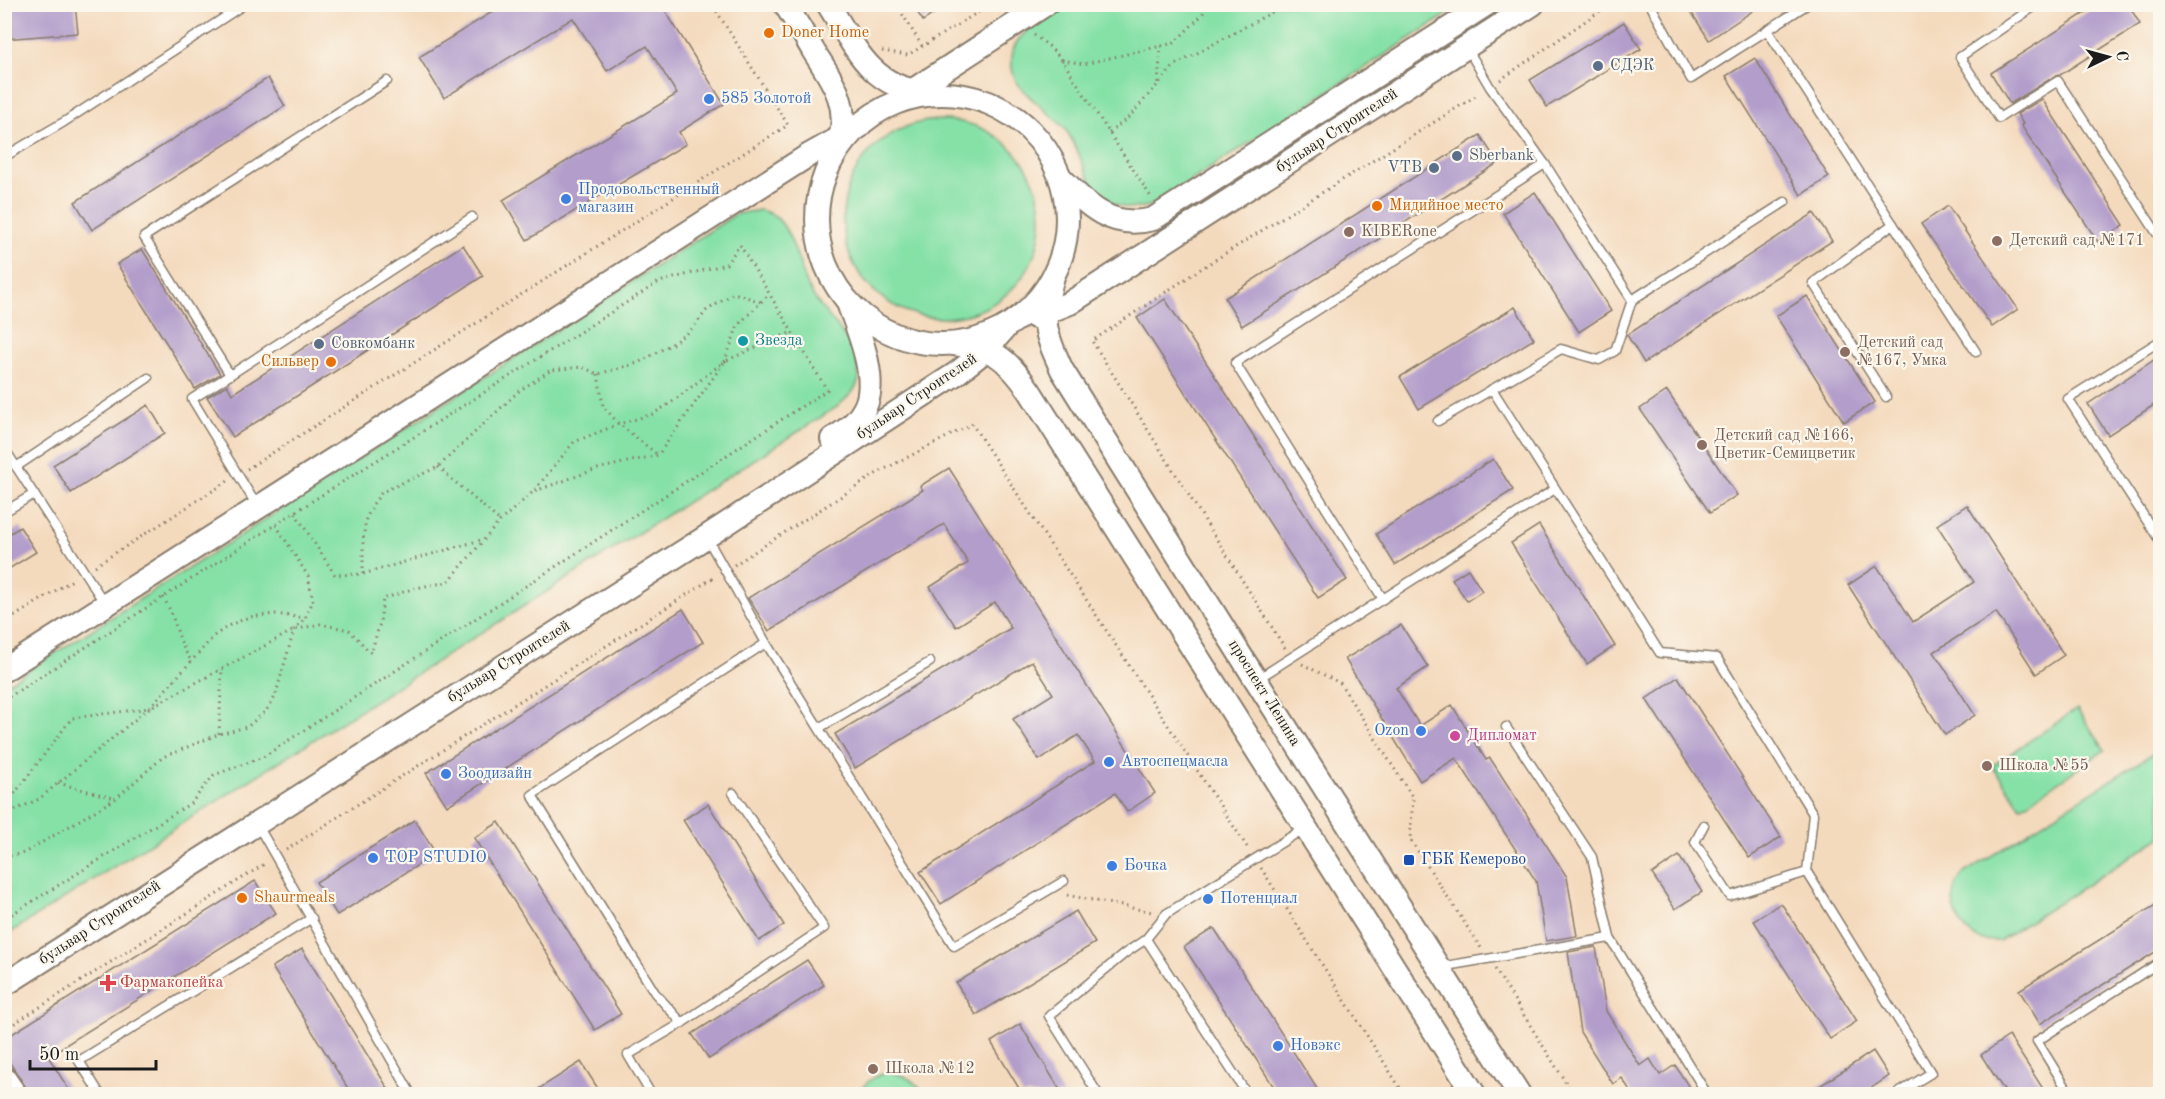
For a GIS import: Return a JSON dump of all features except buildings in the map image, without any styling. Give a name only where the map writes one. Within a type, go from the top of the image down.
[{"type":"main road","points":[[785,4],[838,92],[844,120],[850,132]]},
{"type":"main road","points":[[828,4],[873,71],[900,89],[980,99],[997,105],[1029,128],[1044,144],[1061,178],[1066,200],[1065,242],[1052,280],[1041,296],[1009,325],[974,341],[954,345]]},
{"type":"main road","points":[[4,670],[809,155],[850,132],[1046,4]]},
{"type":"main road","name":"бульвар Строителей","points":[[1061,178],[1086,204],[1102,214],[1131,222],[1153,219],[1487,4]]},
{"type":"main road","name":"бульвар Строителей","points":[[4,985],[256,822],[706,537],[957,373],[986,350],[1009,325],[1045,314],[1070,303],[1533,4]]},
{"type":"main road","points":[[890,105],[910,98],[939,94]]},
{"type":"main road","points":[[850,132],[832,158],[823,176],[817,198],[818,242],[824,263],[835,285],[864,319],[884,331],[902,338],[937,345],[986,350],[999,356],[1011,366],[1029,390],[1474,1095]]},
{"type":"main road","name":"проспект Ленина","points":[[1052,280],[1045,314],[1047,339],[1062,370],[1519,1095]]},
{"type":"main road","name":"бульвар Строителей","points":[[4,967],[850,428],[866,406],[869,385],[863,341],[848,303]]},
{"type":"main road","points":[[4,1078],[15,1095]]},
{"type":"lane","points":[[4,157],[64,122],[245,4]]},
{"type":"lane","points":[[1650,4],[1691,79],[1808,4]]},
{"type":"lane","points":[[2038,4],[1960,57],[1998,118],[2058,81],[2160,238]]},
{"type":"lane","points":[[1767,30],[1976,352]]},
{"type":"lane","points":[[1467,48],[1490,87],[1545,164],[1632,300]]},
{"type":"lane","points":[[230,375],[144,237],[387,81]]},
{"type":"lane","points":[[1383,599],[1235,363],[1545,164]]},
{"type":"lane","points":[[1438,422],[1561,349],[1599,360],[1615,351],[1632,300],[1785,202]]},
{"type":"lane","points":[[258,508],[192,399],[472,217]]},
{"type":"lane","points":[[1886,397],[1813,283],[1893,224]]},
{"type":"lane","points":[[2160,341],[2068,399],[2160,541]]},
{"type":"lane","points":[[16,467],[148,378]]},
{"type":"lane","points":[[1492,389],[1659,653],[1717,658],[1813,814],[1807,872],[1931,1073],[1897,1095]]},
{"type":"lane","points":[[4,448],[105,606]]},
{"type":"lane","points":[[1256,680],[1555,489]]},
{"type":"lane","points":[[4,512],[34,494]]},
{"type":"lane","points":[[706,537],[766,643],[954,946],[1064,881]]},
{"type":"lane","points":[[682,1023],[656,993],[532,795],[766,643]]},
{"type":"lane","points":[[819,728],[930,662]]},
{"type":"lane","points":[[1506,727],[1592,857],[1610,938],[1707,1095]]},
{"type":"lane","points":[[651,1095],[628,1055],[682,1023],[824,928],[733,793]]},
{"type":"lane","points":[[256,822],[411,1095]]},
{"type":"lane","points":[[1704,825],[1695,842],[1730,896],[1807,872]]},
{"type":"lane","points":[[1098,1095],[1049,1016],[1124,954],[1146,939],[1166,914],[1305,828]]},
{"type":"lane","points":[[100,1095],[79,1061],[312,918]]},
{"type":"lane","points":[[1439,967],[1610,938]]},
{"type":"lane","points":[[1146,939],[1247,1095]]},
{"type":"lane","points":[[2070,1095],[2037,1041],[2160,962]]},
{"type":"path","points":[[4,623],[788,125],[711,4]]},
{"type":"path","points":[[896,4],[922,46]]},
{"type":"path","points":[[877,51],[908,55],[995,4]]},
{"type":"path","points":[[1062,60],[1084,64],[1174,44],[1202,15],[1208,4]]},
{"type":"path","points":[[1253,4],[1273,12]]},
{"type":"path","points":[[1109,133],[1130,116],[1175,65],[1287,4]]},
{"type":"path","points":[[1573,1095],[1489,959],[1447,899],[1410,839],[1413,798],[1340,683],[1291,658],[1092,341],[1199,270],[1490,87],[1610,4]]},
{"type":"path","points":[[1028,31],[1050,47],[1062,60],[1155,204]]},
{"type":"path","points":[[1158,84],[1161,46]]},
{"type":"path","points":[[4,700],[295,512],[659,282],[726,264],[740,245],[827,390],[263,757],[214,775],[191,803],[4,919]]},
{"type":"path","points":[[363,574],[366,519],[382,492],[438,466],[519,391],[551,370],[582,367],[598,374],[638,363],[672,344],[693,328],[706,311],[734,293],[761,302]]},
{"type":"path","points":[[533,492],[597,470],[658,455],[725,361],[738,325],[769,294]]},
{"type":"path","points":[[4,800],[15,793],[72,718],[149,708],[294,630],[320,624],[349,630],[371,653],[380,623],[383,599],[415,588],[448,582],[500,521],[533,492],[574,441],[653,414],[725,361],[792,332]]},
{"type":"path","points":[[598,374],[603,406],[620,424],[658,455]]},
{"type":"path","points":[[4,1030],[879,472],[972,424],[1255,859],[1404,1095]]},
{"type":"path","points":[[438,466],[500,521]]},
{"type":"path","points":[[295,512],[335,574],[363,574],[486,538]]},
{"type":"path","points":[[4,857],[24,853],[115,799],[163,757],[219,734],[247,727],[266,711],[275,697],[294,630],[305,618],[313,601],[308,576],[276,525]]},
{"type":"path","points":[[163,597],[171,610],[182,648],[192,662]]},
{"type":"path","points":[[4,815],[39,799],[149,708],[215,635],[230,625],[249,617],[275,614],[305,618]]},
{"type":"path","points":[[219,734],[222,669]]},
{"type":"path","points":[[58,783],[115,799]]},
{"type":"path","points":[[1048,891],[1166,914]]},
{"type":"green space","points":[[1069,5],[1462,5],[1155,204],[1137,208],[1113,203],[1099,192],[1088,176],[1076,147],[1065,129],[1020,87],[1014,77],[1012,58],[1016,42],[1029,29]]},
{"type":"green space","points":[[932,120],[952,120],[989,131],[1019,156],[1034,181],[1040,200],[1040,238],[1030,266],[1005,296],[989,307],[971,314],[952,318],[932,318],[895,307],[865,282],[854,266],[847,248],[843,229],[843,209],[854,172],[879,142],[895,131],[913,124]]},
{"type":"green space","points":[[760,210],[773,215],[783,225],[809,288],[849,343],[859,378],[856,387],[847,398],[837,407],[5,936],[5,685],[277,512],[736,214]]},
{"type":"green space","points":[[2077,709],[2105,750],[2021,807],[1992,766]]},
{"type":"green space","points":[[2155,752],[2160,753],[2160,838],[1999,941],[1978,938],[1967,931],[1956,912],[1953,898],[1956,885],[1964,873]]},
{"type":"green space","points":[[890,1072],[910,1079],[924,1094],[858,1094],[871,1079]]},
{"type":"place","name":"Doner Home","points":[[769,33]]},
{"type":"place","name":"СДЭК","points":[[1598,66]]},
{"type":"place","name":"585 Золотой","points":[[709,99]]},
{"type":"place","name":"Sberbank","points":[[1457,156]]},
{"type":"place","name":"VTB","points":[[1434,168]]},
{"type":"place","name":"Продовольственный магазин","points":[[566,199]]},
{"type":"place","name":"Мидийное место","points":[[1377,206]]},
{"type":"place","name":"KIBERone","points":[[1349,232]]},
{"type":"place","name":"Детский сад №171","points":[[1997,241]]},
{"type":"place","name":"Звезда","points":[[743,341]]},
{"type":"place","name":"Совкомбанк","points":[[319,344]]},
{"type":"place","name":"Детский сад №167, Умка","points":[[1845,352]]},
{"type":"place","name":"Сильвер","points":[[331,362]]},
{"type":"place","name":"Детский сад №166, Цветик-Семицветик","points":[[1702,445]]},
{"type":"place","name":"Ozon","points":[[1421,731]]},
{"type":"place","name":"Дипломат","points":[[1455,736]]},
{"type":"place","name":"Автоспецмасла","points":[[1109,762]]},
{"type":"place","name":"Школа №55","points":[[1987,766]]},
{"type":"place","name":"Зоодизайн","points":[[446,774]]},
{"type":"place","name":"TOP STUDIO","points":[[373,858]]},
{"type":"place","name":"ГБК Кемерово","points":[[1409,860]]},
{"type":"place","name":"Бочка","points":[[1112,866]]},
{"type":"place","name":"Shaurmeals","points":[[242,898]]},
{"type":"place","name":"Потенциал","points":[[1208,899]]},
{"type":"place","name":"Фармакопейка","points":[[108,983]]},
{"type":"place","name":"Новэкс","points":[[1278,1046]]},
{"type":"place","name":"Школа №12","points":[[873,1069]]}]
